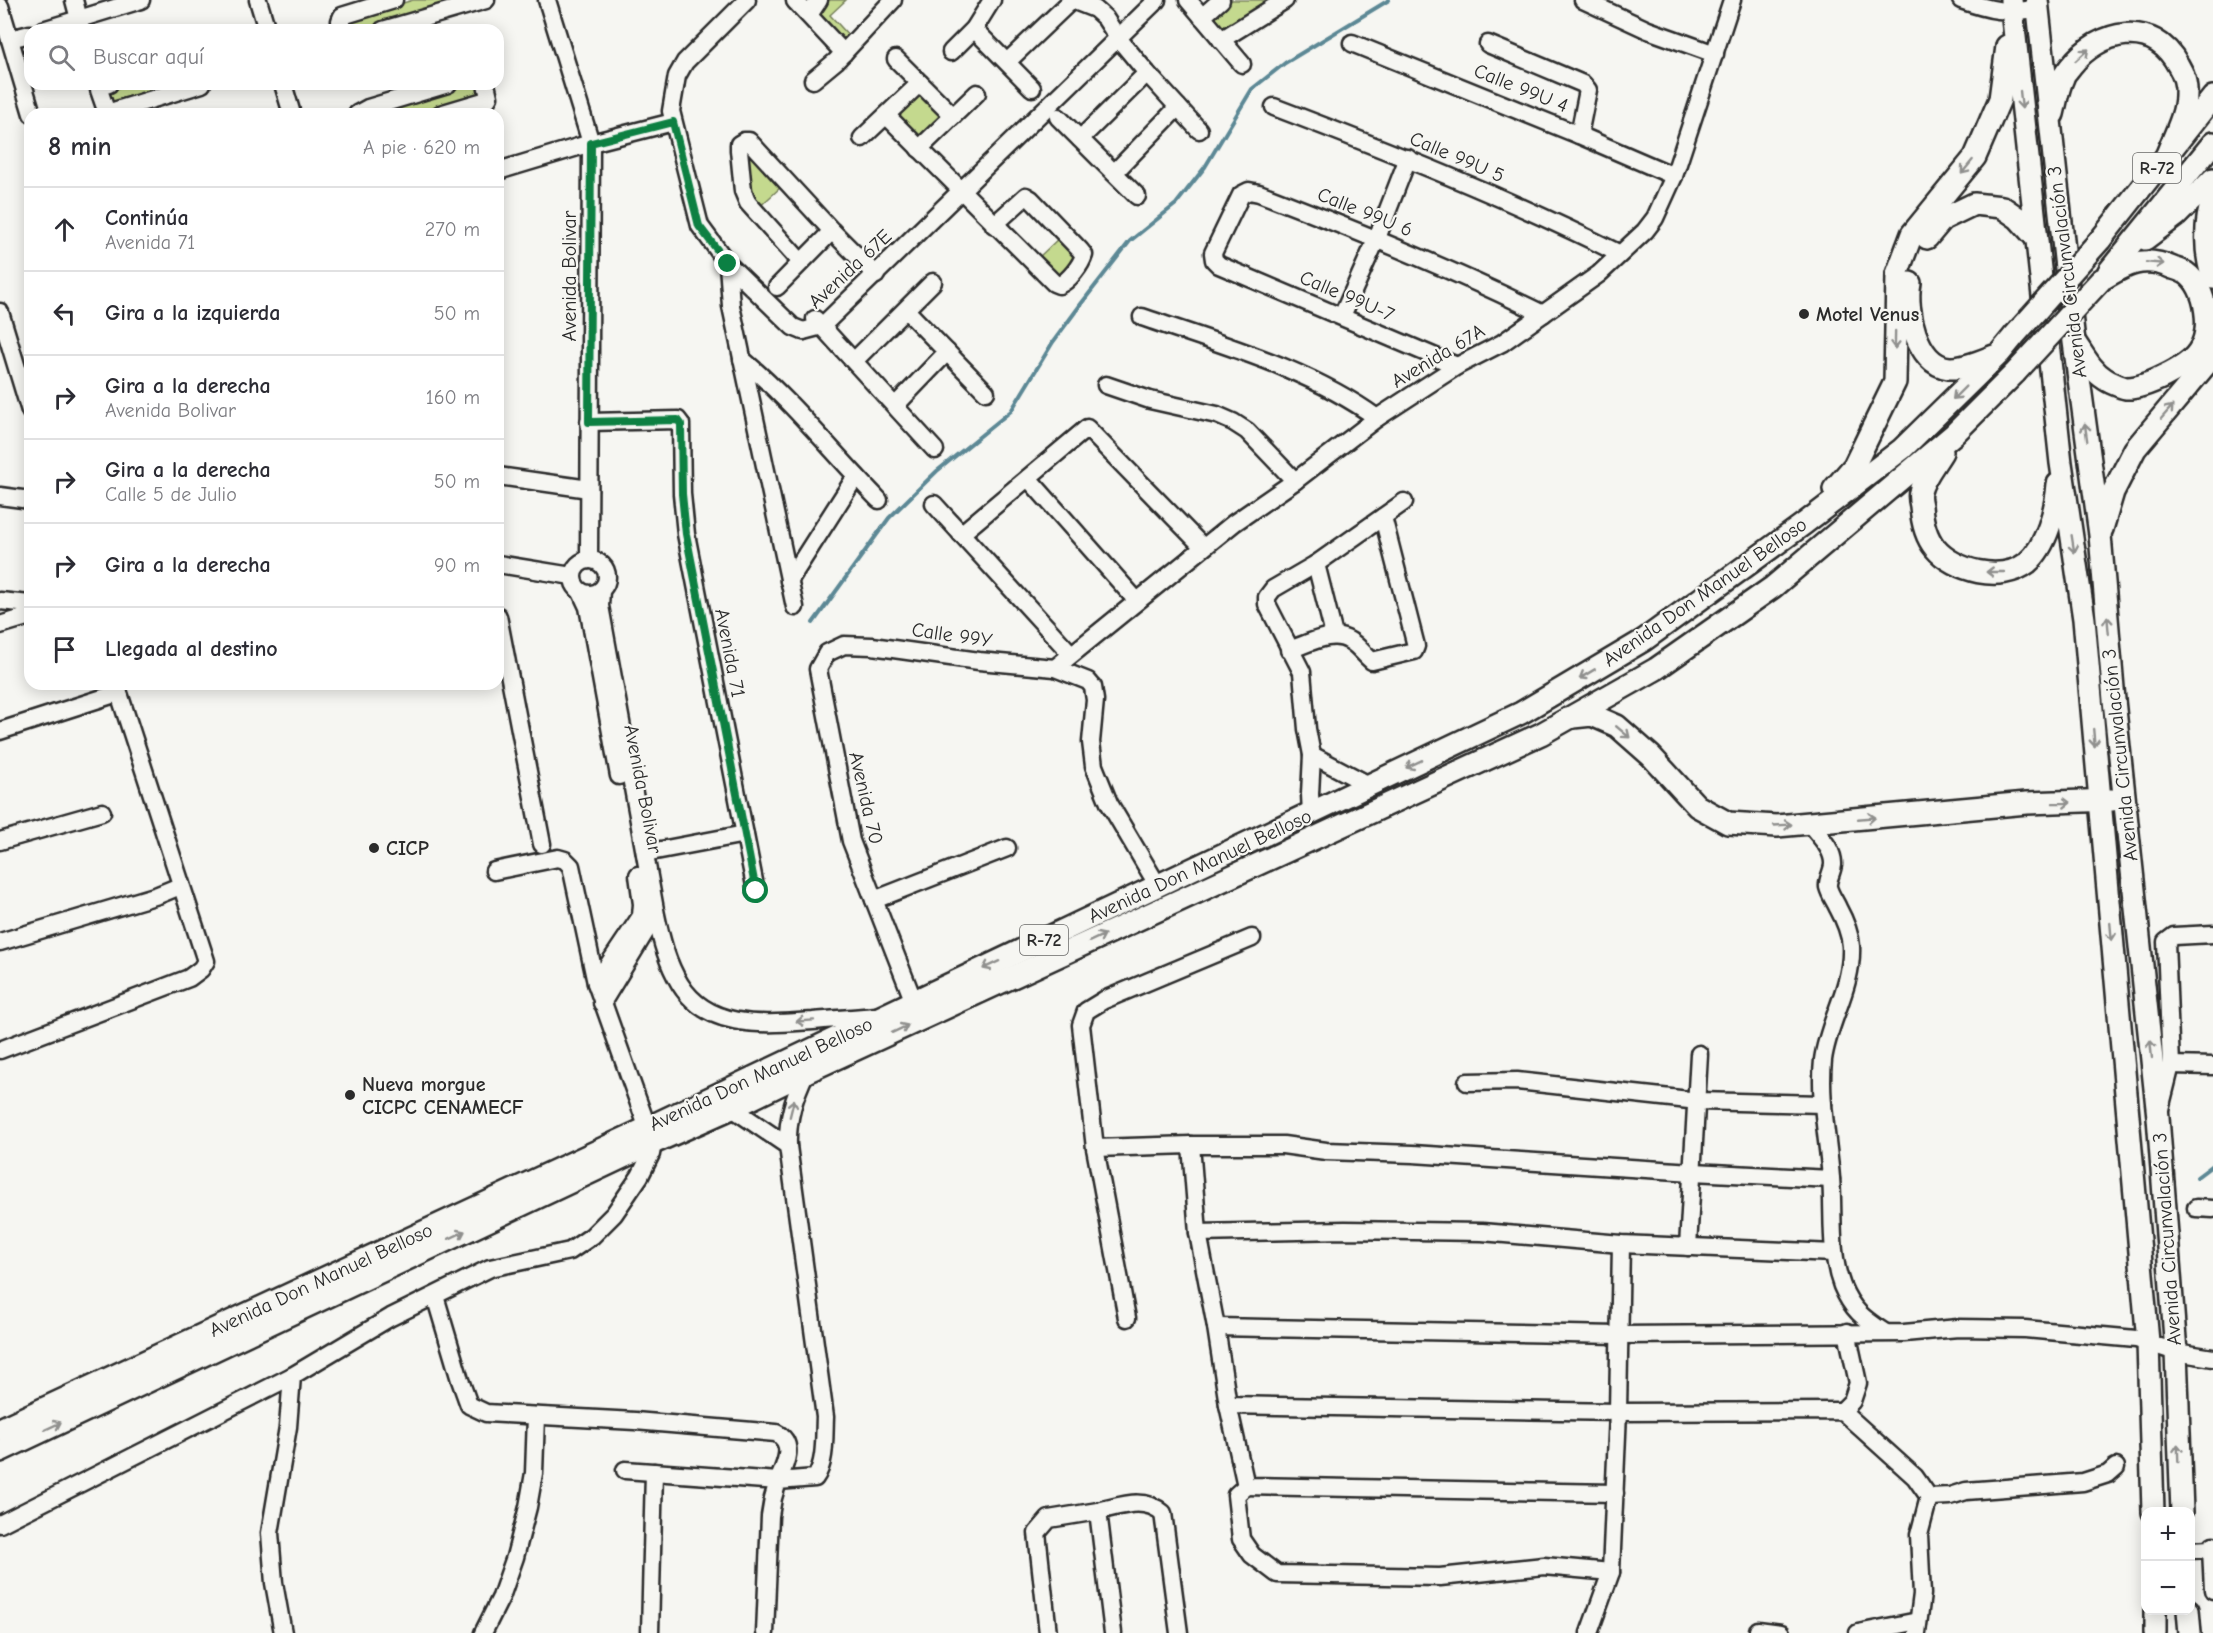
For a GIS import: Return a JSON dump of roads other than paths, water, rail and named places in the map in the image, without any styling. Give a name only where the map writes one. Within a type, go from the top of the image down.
[{"type":"main road","name":"Avenida Circunvalación 3","points":[[2037,4],[2074,342],[2100,535],[2124,799],[2158,1117],[2176,1352],[2182,1507]]},
{"type":"main road","name":"Avenida Circunvalación 3","points":[[2012,6],[2061,463],[2082,603],[2148,1342],[2154,1507]]},
{"type":"main road","points":[[1805,523],[1854,466],[1894,382],[1897,274],[1912,234],[1975,157],[1996,109],[2000,99],[2012,6]]},
{"type":"main road","points":[[2050,126],[2063,77],[2079,56],[2099,41],[2123,34],[2143,35],[2159,43],[2174,56],[2182,72],[2187,95],[2184,110],[2166,157]]},
{"type":"main road","name":"Avenida Don Manuel Belloso","points":[[0,1451],[650,1135],[884,1016],[1521,713],[1634,646],[1805,523],[1902,449],[2000,353],[2100,240],[2213,97]]},
{"type":"main road","name":"Avenida Don Manuel Belloso","points":[[0,1429],[650,1135],[732,1108],[1526,741],[1656,669],[1773,587],[1954,434],[2015,373],[2101,280],[2213,143]]},
{"type":"main road","name":"R-72","points":[[2119,259],[2176,215],[2213,179]]},
{"type":"main road","points":[[2213,199],[2208,212],[2208,247],[2213,278]]},
{"type":"main road","points":[[2000,353],[1976,364],[1949,368],[1929,358],[1914,334],[1908,294],[1917,251],[1942,219],[1974,204],[2002,207],[2018,218],[2036,237]]},
{"type":"main road","points":[[2074,342],[2089,364],[2105,380],[2126,388],[2148,383],[2183,366],[2199,352],[2207,329],[2203,297],[2187,273],[2157,261],[2126,264],[2101,280]]},
{"type":"main road","points":[[2100,535],[2113,492],[2135,449],[2213,356]]},
{"type":"main road","points":[[1954,434],[1933,466],[1920,492],[1922,523],[1935,548],[1955,564],[1982,572],[2006,572],[2027,563],[2045,540],[2056,502],[2061,463]]},
{"type":"main road","points":[[1570,717],[1592,715],[1617,726],[1651,756],[1697,806],[1728,823],[1777,826],[2027,803],[2100,802],[2124,799]]},
{"type":"main road","points":[[2132,1158],[2161,1156]]},
{"type":"main road","points":[[2155,1615],[2155,1633]]},
{"type":"main road","points":[[2188,1615],[2190,1633]]},
{"type":"street","points":[[74,0],[79,19]]},
{"type":"street","points":[[63,24],[141,0]]},
{"type":"street","points":[[258,0],[265,24]]},
{"type":"street","points":[[341,24],[342,16],[394,0]]},
{"type":"street","points":[[401,24],[461,4],[486,0]]},
{"type":"street","name":"Avenida Bolivar","points":[[547,0],[591,143],[590,560]]},
{"type":"street","points":[[747,0],[685,62],[677,76],[672,99],[673,122],[699,226],[728,264],[793,327],[813,325],[854,361],[935,450]]},
{"type":"street","points":[[672,99],[690,68],[760,0]]},
{"type":"street","points":[[809,15],[819,0]]},
{"type":"street","points":[[813,80],[844,52],[893,0]]},
{"type":"street","points":[[951,52],[974,29],[992,0]]},
{"type":"street","points":[[1007,63],[1072,0],[1095,9],[1147,73],[1200,130]]},
{"type":"street","name":"Avenida 67E","points":[[1115,33],[1142,0]]},
{"type":"street","name":"Avenida 67E","points":[[813,325],[872,271],[1115,33],[1157,0]]},
{"type":"street","points":[[1188,0],[1242,64]]},
{"type":"street","points":[[1202,17],[1221,0]]},
{"type":"street","points":[[1221,40],[1285,0]]},
{"type":"street","points":[[1584,0],[1648,30],[1715,54]]},
{"type":"street","name":"Avenida 67A","points":[[1055,668],[1234,523],[1294,482],[1377,418],[1457,366],[1502,343],[1543,314],[1599,274],[1645,231],[1655,218],[1674,176],[1732,0]]},
{"type":"street","points":[[1961,0],[1989,10],[2037,4]]},
{"type":"street","points":[[795,1],[844,52]]},
{"type":"street","points":[[0,6],[24,87]]},
{"type":"street","points":[[974,29],[1032,88]]},
{"type":"street","points":[[10,39],[24,36]]},
{"type":"street","name":"Calle 99U 4","points":[[1352,43],[1674,176]]},
{"type":"street","points":[[1488,44],[1583,84],[1588,90],[1588,99],[1579,135]]},
{"type":"street","points":[[897,59],[953,116]]},
{"type":"street","points":[[1080,139],[1147,73]]},
{"type":"street","points":[[862,138],[920,83]]},
{"type":"street","points":[[25,90],[30,108]]},
{"type":"street","points":[[99,90],[105,108]]},
{"type":"street","points":[[123,108],[182,90]]},
{"type":"street","points":[[285,90],[290,108]]},
{"type":"street","points":[[368,108],[428,90]]},
{"type":"street","points":[[460,108],[489,99],[487,90]]},
{"type":"street","points":[[919,149],[977,93]]},
{"type":"street","points":[[1114,173],[1178,107]]},
{"type":"street","name":"Calle 99U 5","points":[[1274,107],[1408,158],[1560,224],[1620,254]]},
{"type":"street","points":[[887,116],[994,225],[1054,283],[1059,285],[1064,283],[1083,260],[1084,255],[1080,250],[1026,196],[994,225]]},
{"type":"street","points":[[1058,117],[1137,196]]},
{"type":"street","points":[[504,169],[591,143],[673,122]]},
{"type":"street","points":[[801,262],[747,203],[743,191],[739,144],[744,141],[749,141],[872,271]]},
{"type":"street","points":[[1342,316],[1377,238],[1408,158]]},
{"type":"street","name":"Calle 99U 6","points":[[1219,265],[1214,260],[1213,253],[1233,208],[1241,195],[1249,191],[1377,238],[1476,281],[1543,314]]},
{"type":"street","points":[[777,287],[832,231]]},
{"type":"street","points":[[728,264],[731,306],[795,607]]},
{"type":"street","name":"Calle 99U-7","points":[[1219,265],[1457,366]]},
{"type":"street","points":[[854,361],[933,282]]},
{"type":"street","points":[[906,310],[986,392]]},
{"type":"street","points":[[0,312],[24,391]]},
{"type":"street","points":[[1142,317],[1296,373],[1342,396],[1377,418]]},
{"type":"street","points":[[896,405],[947,352]]},
{"type":"street","points":[[742,359],[799,412],[879,500]]},
{"type":"street","points":[[1106,385],[1150,400],[1217,415],[1233,422],[1247,431],[1294,482]]},
{"type":"street","name":"Avenida 71","points":[[589,422],[680,421],[686,534],[756,891]]},
{"type":"street","points":[[961,534],[1087,428],[1203,547]]},
{"type":"street","points":[[789,581],[856,476]]},
{"type":"street","points":[[504,477],[589,489]]},
{"type":"street","points":[[1028,478],[1137,601]]},
{"type":"street","points":[[0,496],[24,499]]},
{"type":"street","points":[[1311,814],[1312,755],[1307,729],[1302,672],[1267,604],[1267,597],[1273,589],[1316,564],[1404,502]]},
{"type":"street","points":[[934,504],[1071,654]]},
{"type":"street","points":[[1289,650],[1334,635],[1353,642],[1372,661],[1414,651],[1416,646],[1383,517]]},
{"type":"street","points":[[601,590],[591,594],[581,592],[574,585],[572,576],[579,563],[590,560],[598,562],[605,569],[606,583],[601,590],[600,606],[656,915],[668,961],[681,986],[708,1011],[734,1021],[760,1024],[884,1016]]},
{"type":"street","points":[[1316,564],[1334,635]]},
{"type":"street","points":[[504,565],[572,576]]},
{"type":"street","name":"Avenida Bolivar","points":[[581,592],[590,618],[642,904],[641,916],[636,925],[596,983]]},
{"type":"street","points":[[0,601],[24,603]]},
{"type":"street","points":[[0,625],[24,618]]},
{"type":"street","name":"Calle 99Y","points":[[844,645],[872,646],[980,661],[1055,668],[1088,681],[1093,687],[1095,700],[1091,742],[1094,766],[1109,803],[1158,886]]},
{"type":"street","name":"Avenida 70","points":[[844,645],[827,653],[818,669],[851,841],[914,1002]]},
{"type":"street","points":[[504,662],[542,844]]},
{"type":"street","points":[[0,731],[114,690]]},
{"type":"street","points":[[0,1050],[189,978],[201,969],[206,960],[117,690]]},
{"type":"street","points":[[1312,755],[1369,785]]},
{"type":"street","points":[[0,841],[102,812]]},
{"type":"street","points":[[1809,823],[1828,847],[1833,859],[1828,885],[1848,931],[1851,946],[1848,980],[1827,1037],[1823,1063],[1823,1104],[1831,1179],[1834,1253],[1838,1274],[1849,1300],[1861,1317],[1884,1332]]},
{"type":"street","points":[[645,853],[745,834]]},
{"type":"street","points":[[874,900],[1007,848]]},
{"type":"street","points":[[0,1524],[292,1376],[391,1317],[490,1268],[532,1258],[552,1257],[570,1251],[592,1236],[614,1214],[632,1190],[646,1165],[650,1135],[596,983],[571,866],[565,860],[558,858],[494,871]]},
{"type":"street","points":[[0,942],[158,895],[180,886]]},
{"type":"street","points":[[602,1003],[656,915]]},
{"type":"street","points":[[2158,1117],[2171,1065],[2166,942],[2174,936],[2213,934]]},
{"type":"street","points":[[1127,1318],[1095,1148],[1081,1025],[1086,1011],[1104,1000],[1252,938]]},
{"type":"street","points":[[1688,1247],[1699,1054]]},
{"type":"street","points":[[2171,1065],[2213,1066]]},
{"type":"street","points":[[625,1470],[778,1481],[815,1478],[818,1474],[824,1443],[825,1417],[788,1146],[790,1110],[806,1072]]},
{"type":"street","points":[[1467,1082],[1517,1080],[1698,1101],[1823,1104]]},
{"type":"street","points":[[732,1108],[788,1146]]},
{"type":"street","points":[[1191,1145],[1198,1233],[1228,1405],[1246,1486]]},
{"type":"street","points":[[1095,1148],[1283,1145],[1326,1151],[1413,1154],[1831,1179]]},
{"type":"street","points":[[1198,1233],[1345,1230],[1482,1232],[1621,1244],[1834,1253]]},
{"type":"street","points":[[1589,1633],[1611,1572],[1618,1412],[1621,1244]]},
{"type":"street","points":[[435,1296],[460,1380],[470,1405],[486,1413],[635,1421],[776,1433],[783,1436],[788,1452],[773,1498],[770,1516],[765,1633]]},
{"type":"street","points":[[1216,1327],[1618,1335],[1884,1332],[1958,1328],[2025,1329],[2120,1337],[2148,1342],[2176,1352],[2213,1358]]},
{"type":"street","points":[[1842,1412],[1852,1401],[1858,1383],[1847,1332]]},
{"type":"street","points":[[283,1633],[274,1583],[270,1533],[288,1427],[292,1376]]},
{"type":"street","points":[[1228,1405],[1618,1412],[1842,1412],[1915,1477],[1929,1497]]},
{"type":"street","points":[[483,1633],[501,1597],[515,1557],[528,1507],[534,1473],[536,1416]]},
{"type":"street","points":[[1929,1497],[1950,1496],[1966,1491],[2083,1482],[2108,1474],[2115,1467]]},
{"type":"street","points":[[650,1633],[654,1472]]},
{"type":"street","points":[[1611,1572],[1544,1566],[1440,1576],[1277,1574],[1252,1555],[1240,1539],[1236,1495],[1246,1486],[1615,1493]]},
{"type":"street","points":[[1858,1633],[1918,1627],[1922,1594],[1918,1535],[1929,1497]]},
{"type":"street","points":[[1048,1633],[1036,1533],[1049,1519],[1133,1503],[1154,1504],[1163,1513],[1179,1633]]},
{"type":"street","points":[[1098,1511],[1113,1633]]},
{"type":"street","points":[[2195,1549],[2212,1547],[2213,1590]]},
{"type":"street","points":[[1758,1630],[1781,1633]]},
{"type":"waterway","points":[[813,623],[889,518],[937,471],[1011,411],[1053,342],[1130,241],[1176,204],[1205,167],[1252,89],[1285,63],[1389,0]]},
{"type":"waterway","points":[[2197,1177],[2213,1165]]},
{"type":"place","name":"Motel Venus","points":[[1804,314]]},
{"type":"place","name":"CICP","points":[[374,848]]},
{"type":"place","name":"Nueva morgue CICPC CENAMECF","points":[[350,1095]]}]
